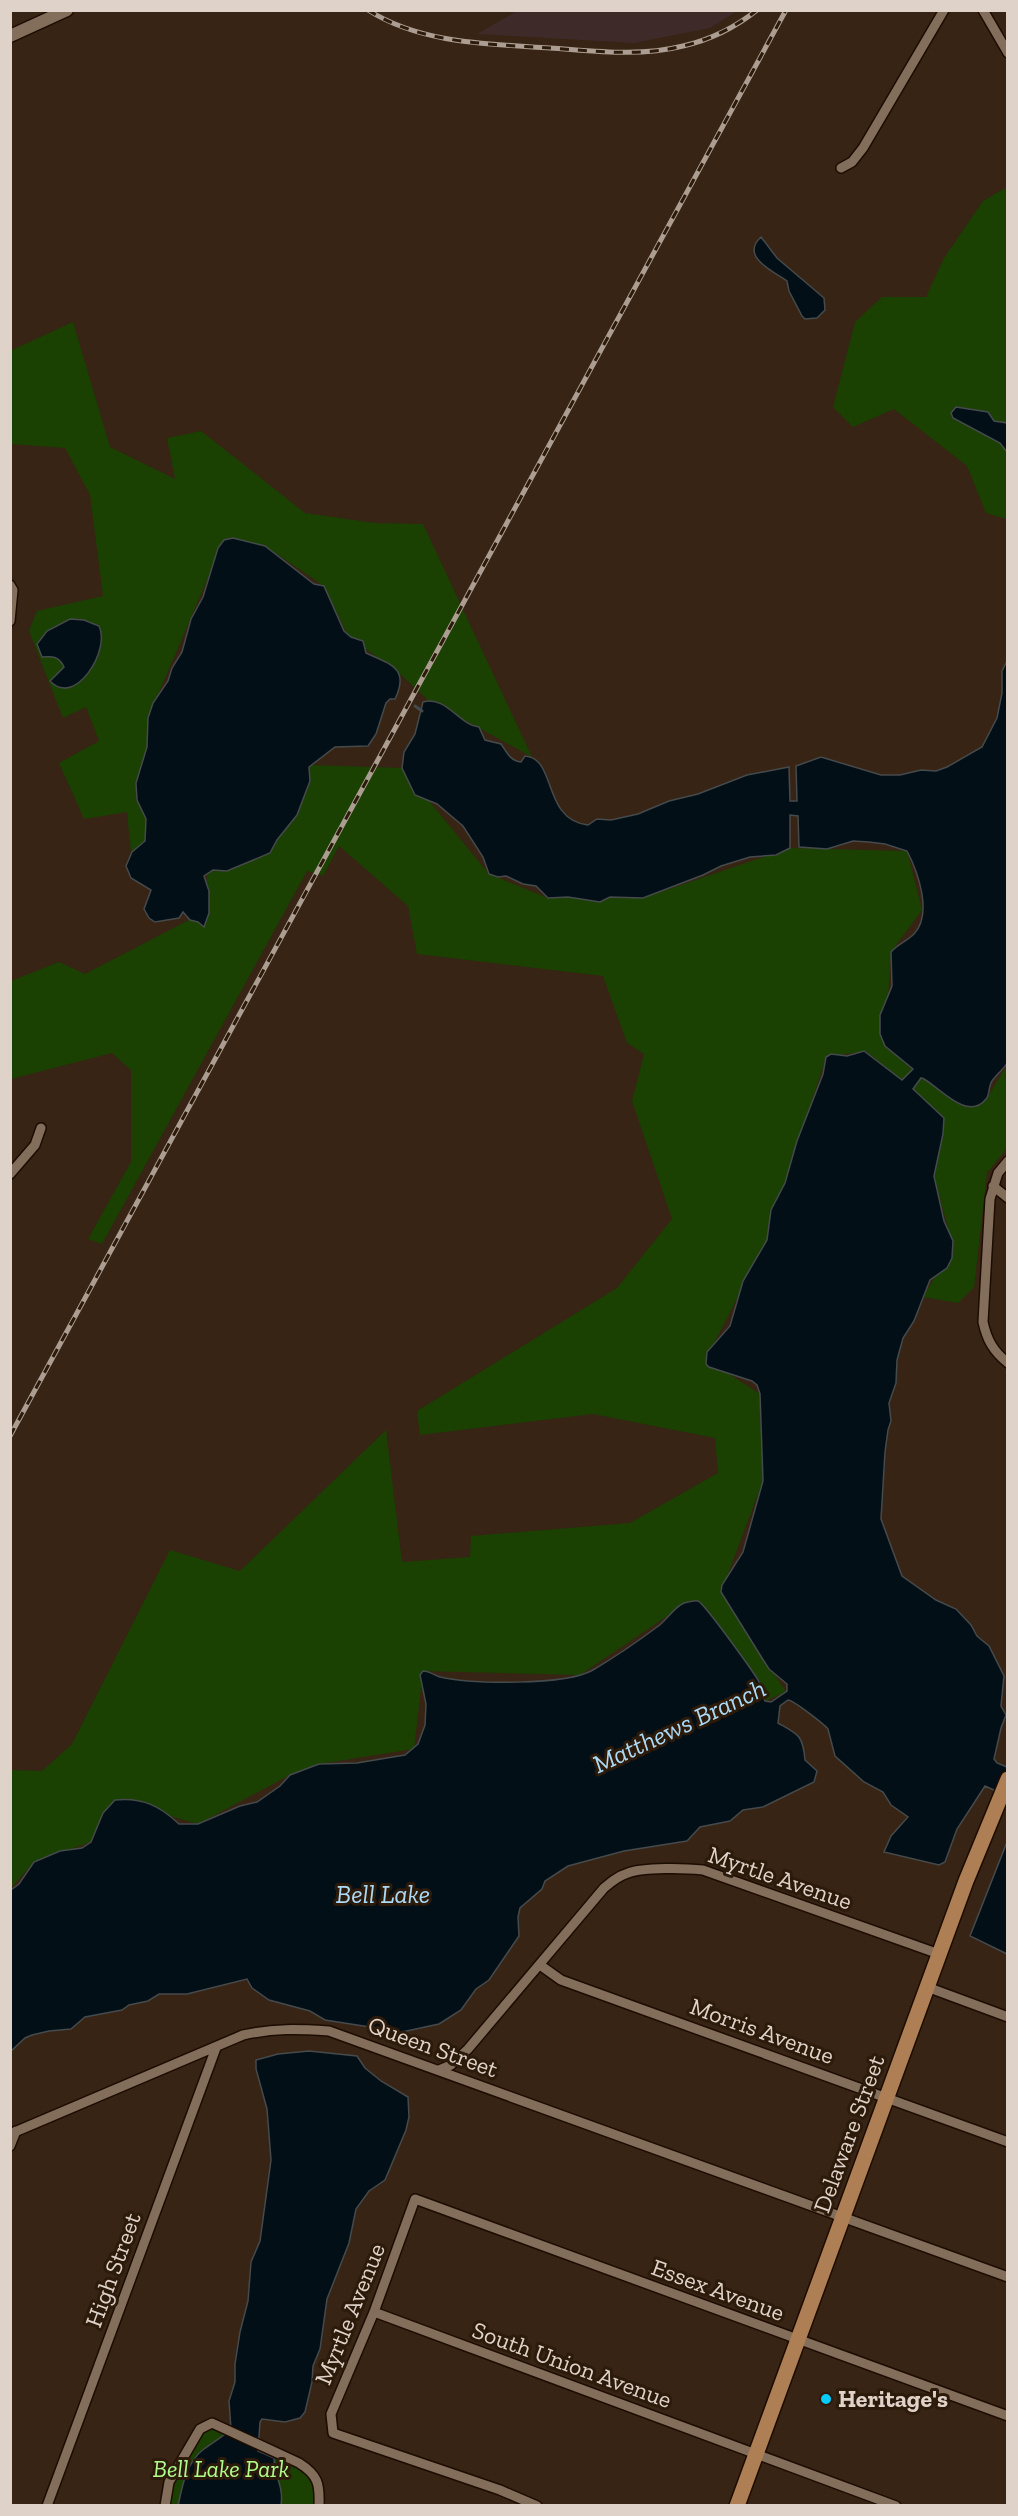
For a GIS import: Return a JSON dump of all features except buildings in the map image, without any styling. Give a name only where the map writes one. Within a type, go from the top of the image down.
[{"type":"main road","name":"Delaware Street","points":[[737,2505],[939,1954],[1008,1779]]},
{"type":"street","points":[[10,36],[67,10]]},
{"type":"street","points":[[841,168],[852,162],[863,148],[944,10]]},
{"type":"street","points":[[983,10],[1008,53]]},
{"type":"street","points":[[10,585],[13,590],[10,621]]},
{"type":"street","points":[[10,1174],[35,1145],[41,1128]]},
{"type":"street","points":[[1008,1161],[998,1173],[990,1199],[983,1322],[993,1350],[1008,1363]]},
{"type":"street","points":[[993,1186],[1008,1198]]},
{"type":"street","name":"Myrtle Avenue","points":[[439,2070],[451,2065],[468,2049],[604,1888],[630,1872],[682,1868],[703,1870],[939,1954]]},
{"type":"street","name":"Morris Avenue","points":[[540,1965],[561,1980],[1008,2142]]},
{"type":"street","points":[[927,1987],[1008,2017]]},
{"type":"street","name":"Queen Street","points":[[13,2132],[243,2035],[271,2029],[329,2031],[1008,2277]]},
{"type":"street","name":"High Street","points":[[47,2505],[216,2048]]},
{"type":"street","points":[[10,2146],[13,2132]]},
{"type":"street","name":"Myrtle Avenue","points":[[415,2199],[374,2312],[331,2414],[333,2433],[500,2490],[537,2505]]},
{"type":"street","name":"Essex Avenue","points":[[415,2199],[1008,2416]]},
{"type":"street","name":"South Union Avenue","points":[[374,2312],[896,2505]]},
{"type":"street","points":[[165,2505],[169,2482],[200,2429],[212,2423],[285,2456],[310,2470],[320,2486],[319,2505]]},
{"type":"shaded area","points":[[517,11],[737,11],[710,28],[634,43],[477,34]]},
{"type":"green space","points":[[1007,187],[1007,519],[986,513],[967,466],[894,409],[853,427],[833,407],[855,322],[882,297],[926,297],[944,258],[983,201]]},
{"type":"green space","points":[[73,322],[110,447],[175,479],[167,438],[201,431],[305,513],[375,523],[423,524],[532,757],[428,700],[400,674],[348,636],[324,586],[265,546],[224,540],[148,718],[145,841],[131,852],[127,812],[84,819],[59,763],[99,741],[86,707],[63,718],[29,631],[37,611],[103,596],[90,495],[65,448],[11,444],[10,351]]},
{"type":"green space","points":[[310,765],[402,768],[489,874],[548,898],[643,898],[790,848],[907,851],[922,910],[891,952],[885,1045],[912,1070],[902,1080],[866,1051],[826,1057],[767,1240],[706,1359],[760,1394],[763,1481],[721,1592],[786,1692],[765,1701],[688,1602],[580,1675],[423,1671],[414,1749],[319,1764],[290,1775],[198,1824],[115,1800],[91,1842],[34,1862],[11,1888],[11,1770],[42,1771],[72,1744],[170,1550],[240,1571],[386,1430],[402,1562],[470,1557],[471,1536],[630,1523],[718,1473],[715,1438],[593,1414],[420,1435],[417,1411],[617,1288],[672,1219],[632,1101],[644,1054],[627,1043],[603,976],[417,954],[408,906],[339,846],[323,876],[307,871],[102,1244],[88,1239],[131,1162],[131,1070],[112,1053],[11,1079],[11,981],[59,962],[85,974],[189,920],[206,923],[207,873],[270,853]]},
{"type":"green space","points":[[1007,1065],[1007,1148],[987,1173],[974,1287],[958,1303],[923,1297],[953,1246],[934,1176],[944,1118],[913,1090],[921,1078],[965,1106],[986,1100]]},
{"type":"green space","name":"Bell Lake Park","points":[[212,2423],[311,2470],[319,2505],[165,2506],[169,2482],[200,2429]]},
{"type":"water","points":[[761,237],[777,258],[824,298],[825,310],[817,318],[805,319],[802,316],[789,291],[787,281],[756,257],[755,244]]},
{"type":"water","points":[[956,407],[988,412],[994,421],[1007,423],[1007,452],[1000,443],[953,418],[951,413]]},
{"type":"water","points":[[233,538],[265,546],[314,584],[324,586],[344,631],[351,637],[363,641],[366,653],[395,668],[399,674],[399,689],[395,699],[390,699],[386,703],[376,734],[368,746],[335,747],[309,767],[310,781],[297,815],[277,840],[270,853],[227,871],[213,870],[204,876],[209,891],[209,913],[204,927],[190,920],[183,912],[179,918],[155,922],[149,918],[144,909],[151,890],[131,878],[126,866],[132,852],[145,841],[146,819],[137,800],[136,783],[147,747],[148,718],[153,703],[168,681],[172,668],[182,652],[191,619],[203,597],[218,548],[224,540]]},
{"type":"water","points":[[70,619],[84,620],[99,626],[100,649],[88,673],[80,682],[70,687],[60,687],[50,681],[64,667],[55,658],[42,657],[37,644],[47,631]]},
{"type":"water","name":"Bell Lake","points":[[1007,661],[1007,1063],[992,1081],[987,1097],[979,1105],[971,1107],[954,1101],[921,1078],[913,1089],[944,1118],[934,1176],[944,1221],[953,1241],[952,1258],[947,1268],[930,1280],[914,1321],[903,1338],[897,1360],[896,1383],[889,1403],[891,1421],[885,1452],[881,1519],[902,1576],[936,1600],[956,1609],[971,1625],[977,1636],[989,1646],[1004,1676],[1001,1706],[1006,1715],[994,1759],[997,1763],[1007,1767],[1007,1796],[985,1786],[957,1829],[945,1862],[939,1865],[884,1852],[891,1836],[908,1817],[891,1805],[883,1792],[864,1782],[835,1756],[828,1729],[821,1722],[788,1700],[780,1706],[778,1723],[795,1733],[801,1740],[805,1760],[817,1771],[814,1782],[763,1807],[743,1810],[730,1821],[700,1827],[687,1841],[624,1851],[568,1866],[545,1881],[542,1889],[520,1908],[519,1936],[489,1980],[476,1989],[461,2010],[439,2024],[402,2032],[325,2020],[310,2011],[269,2000],[252,1988],[247,1979],[187,1994],[159,1994],[148,2001],[129,2005],[122,2010],[85,2017],[71,2029],[32,2035],[25,2038],[11,2051],[11,1890],[19,1884],[34,1862],[60,1851],[82,1848],[91,1842],[103,1813],[115,1800],[134,1800],[150,1804],[165,1812],[179,1824],[198,1824],[240,1806],[257,1802],[280,1786],[290,1775],[319,1764],[357,1763],[405,1755],[418,1744],[425,1725],[426,1704],[420,1675],[423,1671],[440,1677],[495,1682],[540,1681],[580,1675],[618,1655],[657,1627],[680,1605],[693,1601],[698,1601],[702,1605],[738,1651],[758,1680],[765,1701],[771,1702],[787,1691],[787,1684],[769,1669],[721,1592],[722,1585],[743,1552],[763,1481],[760,1394],[757,1385],[752,1381],[709,1367],[706,1364],[707,1352],[730,1326],[743,1281],[767,1240],[771,1210],[785,1183],[797,1141],[823,1074],[826,1057],[831,1054],[847,1056],[864,1051],[902,1080],[913,1069],[885,1046],[880,1034],[880,1015],[892,986],[891,952],[914,934],[920,926],[923,904],[915,870],[907,851],[885,844],[853,841],[827,849],[799,847],[798,816],[790,815],[790,848],[776,855],[750,857],[721,866],[643,898],[610,897],[600,902],[568,897],[548,898],[536,886],[523,884],[506,876],[498,877],[489,874],[483,857],[463,826],[437,804],[415,795],[402,768],[404,752],[415,734],[423,702],[431,701],[446,706],[465,721],[479,727],[485,740],[501,744],[514,760],[521,762],[525,756],[535,759],[542,767],[563,812],[573,821],[588,825],[597,819],[611,820],[638,814],[747,775],[789,767],[790,801],[797,801],[796,766],[821,757],[881,775],[900,775],[921,770],[936,771],[947,767],[982,747],[997,718],[1002,693],[1002,671]]},
{"type":"water","points":[[1007,1842],[1007,1954],[970,1936]]},
{"type":"water","points":[[309,2051],[357,2056],[365,2068],[381,2081],[408,2097],[409,2117],[406,2130],[385,2180],[369,2191],[356,2209],[349,2243],[327,2299],[320,2349],[313,2366],[305,2412],[300,2418],[285,2422],[262,2419],[260,2422],[258,2451],[274,2458],[282,2498],[281,2505],[178,2506],[193,2460],[231,2429],[229,2401],[235,2382],[240,2332],[248,2301],[251,2262],[260,2241],[271,2160],[267,2109],[256,2069],[256,2060],[278,2054]]},
{"type":"waterway","points":[[415,706],[422,711]]},
{"type":"railway","points":[[368,10],[410,30],[433,36],[480,43],[600,52],[650,51],[683,46],[722,32],[757,10]]},
{"type":"railway","points":[[10,1436],[786,10]]},
{"type":"place","name":"Heritage's","points":[[826,2399]]},
{"type":"water label","name":"Matthews Branch","points":[[679,1726]]}]
